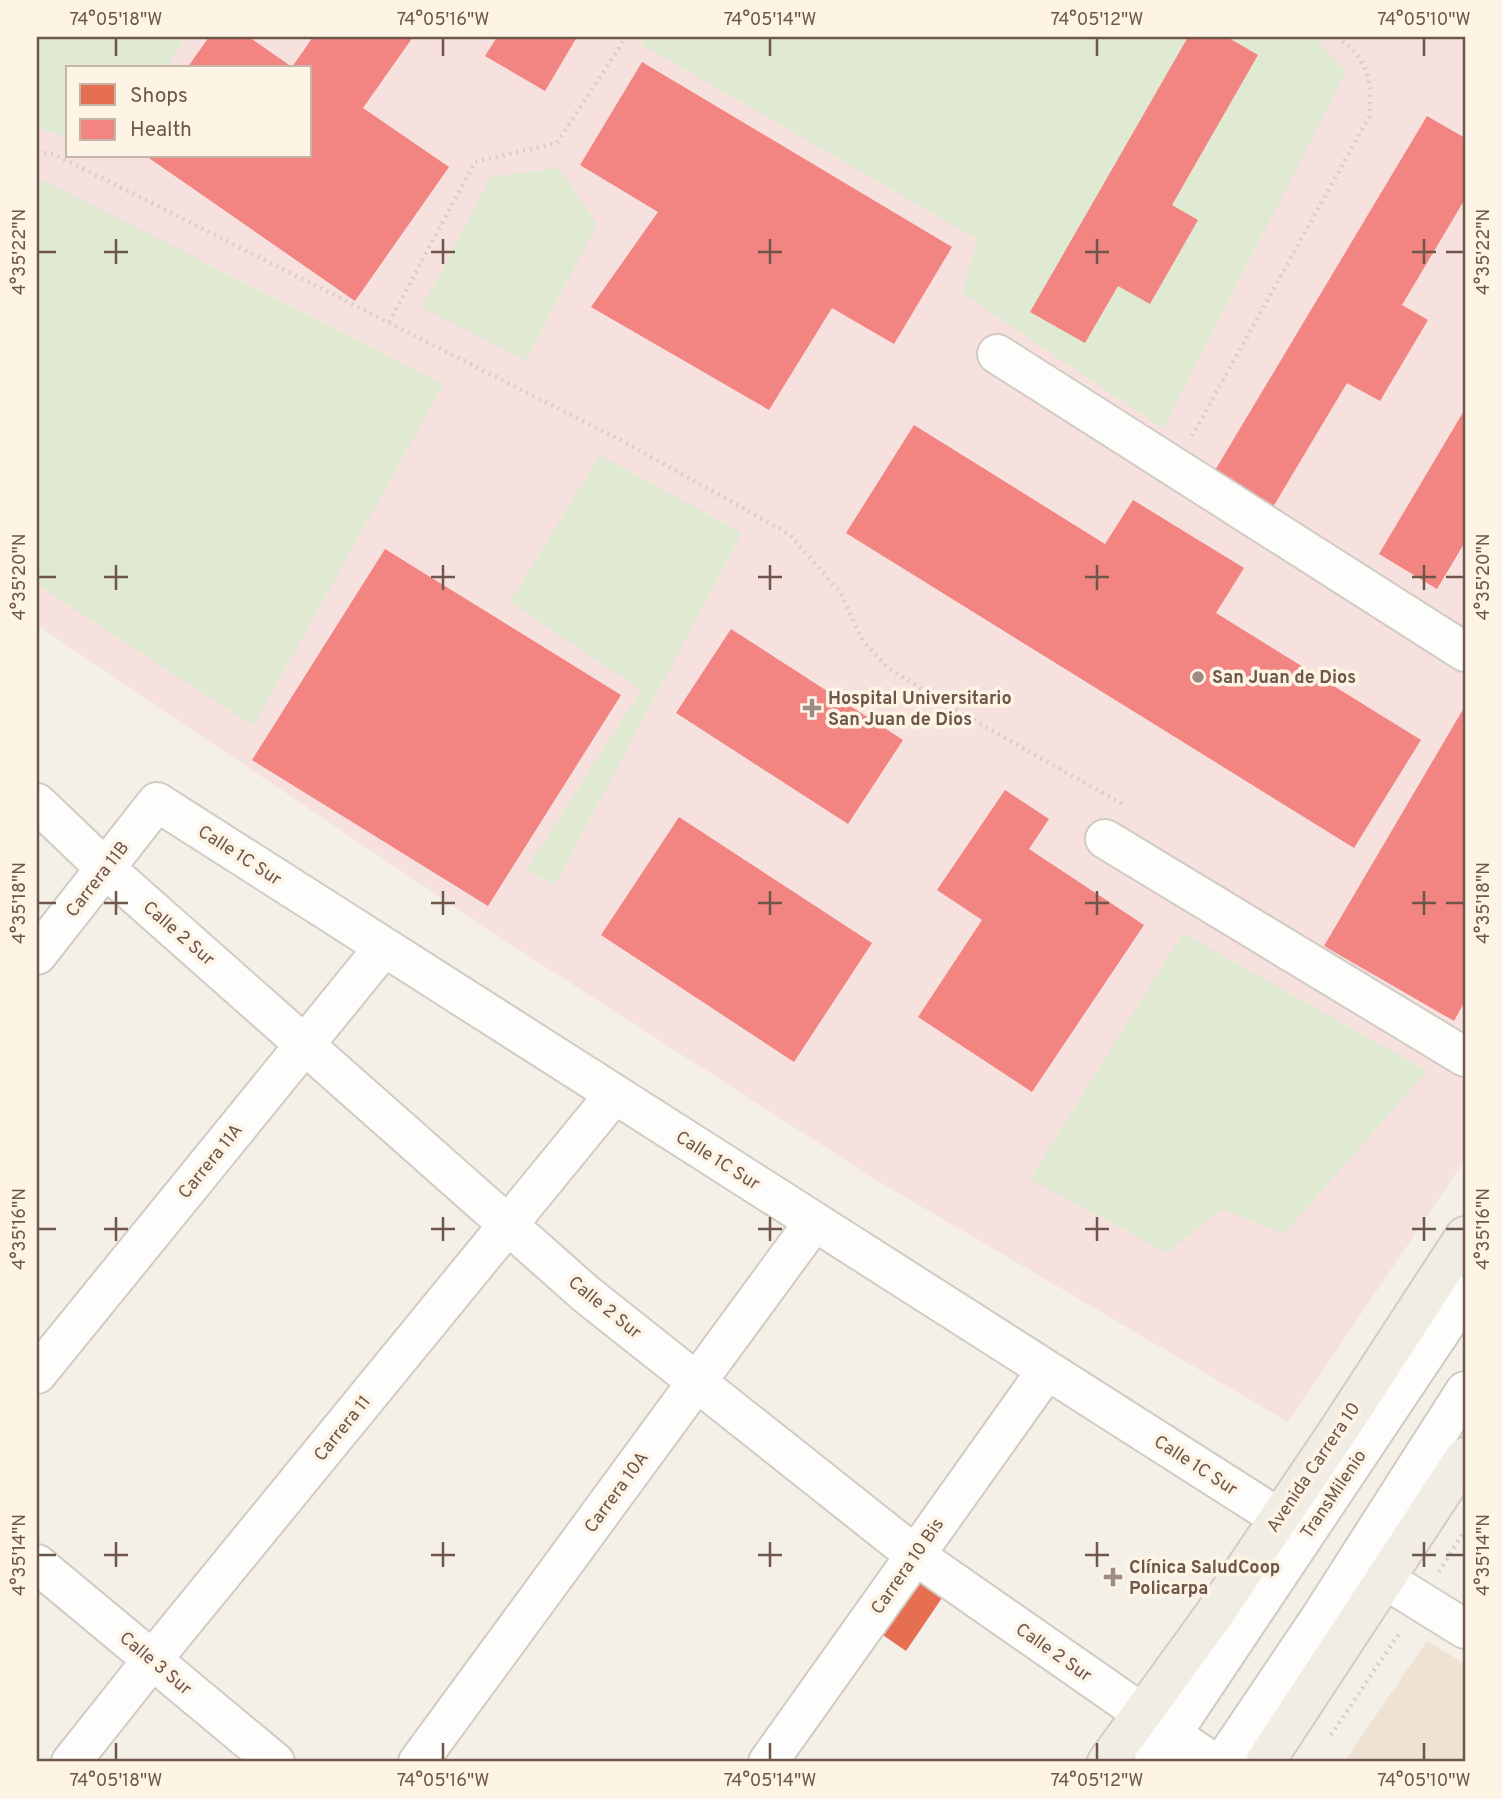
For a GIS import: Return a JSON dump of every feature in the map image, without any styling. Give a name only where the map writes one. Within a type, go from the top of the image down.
[{"type":"main road","name":"Avenida Carrera 10","points":[[1107,1762],[1155,1737],[1213,1616],[1465,1236]]},
{"type":"main road","points":[[1265,1762],[1465,1457]]},
{"type":"street","points":[[997,354],[1465,652]]},
{"type":"street","name":"Carrera 11B","points":[[37,955],[157,802]]},
{"type":"street","name":"Calle 1C Sur","points":[[157,802],[1279,1518]]},
{"type":"street","name":"Calle 2 Sur","points":[[37,803],[105,868],[586,1294],[915,1555],[1155,1737],[1212,1762]]},
{"type":"street","points":[[1105,839],[1463,1052]]},
{"type":"street","name":"Carrera 11A","points":[[37,1374],[384,947]]},
{"type":"street","name":"Carrera 11","points":[[71,1762],[614,1094]]},
{"type":"street","name":"Carrera 10A","points":[[418,1762],[814,1222]]},
{"type":"street","name":"TransMilenio","points":[[1155,1737],[1465,1295]]},
{"type":"street","name":"Carrera 10 Bis","points":[[768,1762],[1047,1370]]},
{"type":"street","points":[[1223,1762],[1320,1618],[1465,1391]]},
{"type":"street","name":"Calle 3 Sur","points":[[37,1563],[275,1762]]},
{"type":"street","points":[[1386,1580],[1465,1629]]},
{"type":"path","points":[[389,322],[475,162],[557,143],[626,37]]},
{"type":"path","points":[[1174,467],[1368,117],[1371,97],[1368,75],[1353,48],[1337,37]]},
{"type":"path","points":[[37,152],[53,154],[389,322],[626,443],[789,534],[840,592],[863,641],[888,668],[961,713],[1125,805],[1105,839]]},
{"type":"path","points":[[1327,1740],[1421,1601],[1465,1530]]},
{"type":"shaded area","name":"Hospital Universitario San Juan de Dios","points":[[37,37],[1465,37],[1465,1160],[1288,1422],[873,1178],[493,933],[37,625]]},
{"type":"shaded area","points":[[1427,1641],[1465,1664],[1465,1762],[1344,1762]]},
{"type":"green space","points":[[37,37],[186,37],[168,66],[66,66],[66,137],[37,127]]},
{"type":"green space","points":[[644,37],[1363,37],[1317,41],[1346,72],[1163,429],[962,293],[978,240],[641,44]]},
{"type":"green space","points":[[559,168],[597,224],[526,361],[422,307],[491,177]]},
{"type":"green space","points":[[37,177],[444,384],[253,726],[37,585]]},
{"type":"green space","points":[[600,455],[742,533],[555,885],[526,870],[641,690],[510,602]]},
{"type":"green space","points":[[1183,933],[1427,1071],[1284,1234],[1222,1209],[1167,1253],[1030,1179]]},
{"type":"building: Shops","points":[[918,1577],[944,1595],[906,1651],[874,1629]]},
{"type":"building: Health","points":[[209,37],[249,37],[291,66],[188,66]]},
{"type":"building: Health","points":[[313,37],[413,37],[363,108],[449,167],[355,301],[149,158],[312,158],[312,66],[293,66]]},
{"type":"building: Health","points":[[497,37],[577,37],[545,91],[485,56]]},
{"type":"building: Health","points":[[1188,37],[1227,37],[1258,55],[1172,205],[1198,220],[1150,304],[1118,286],[1085,343],[1030,312]]},
{"type":"building: Health","points":[[642,62],[952,247],[894,344],[832,308],[769,410],[591,307],[658,212],[580,165]]},
{"type":"building: Health","points":[[1427,116],[1465,138],[1465,199],[1402,305],[1428,320],[1380,401],[1347,383],[1273,507],[1214,472]]},
{"type":"building: Health","points":[[1465,409],[1465,542],[1437,589],[1379,554]]},
{"type":"building: Health","name":"San Juan de Dios","points":[[914,425],[1105,544],[1133,500],[1244,568],[1216,613],[1421,740],[1354,848],[846,533]]},
{"type":"building: Health","points":[[385,549],[621,695],[488,906],[252,760]]},
{"type":"building: Health","points":[[731,629],[903,740],[848,824],[676,713]]},
{"type":"building: Health","points":[[1465,706],[1465,1001],[1454,1021],[1324,946]]},
{"type":"building: Health","points":[[1005,790],[1049,819],[1029,849],[1144,925],[1032,1092],[918,1017],[982,920],[937,890]]},
{"type":"building: Health","points":[[679,817],[872,943],[794,1062],[601,935]]},
{"type":"place","name":"San Juan de Dios","points":[[1198,677]]},
{"type":"place","name":"Hospital Universitario San Juan de Dios","points":[[812,708]]},
{"type":"place","name":"Clínica SaludCoop Policarpa","points":[[1113,1577]]}]
